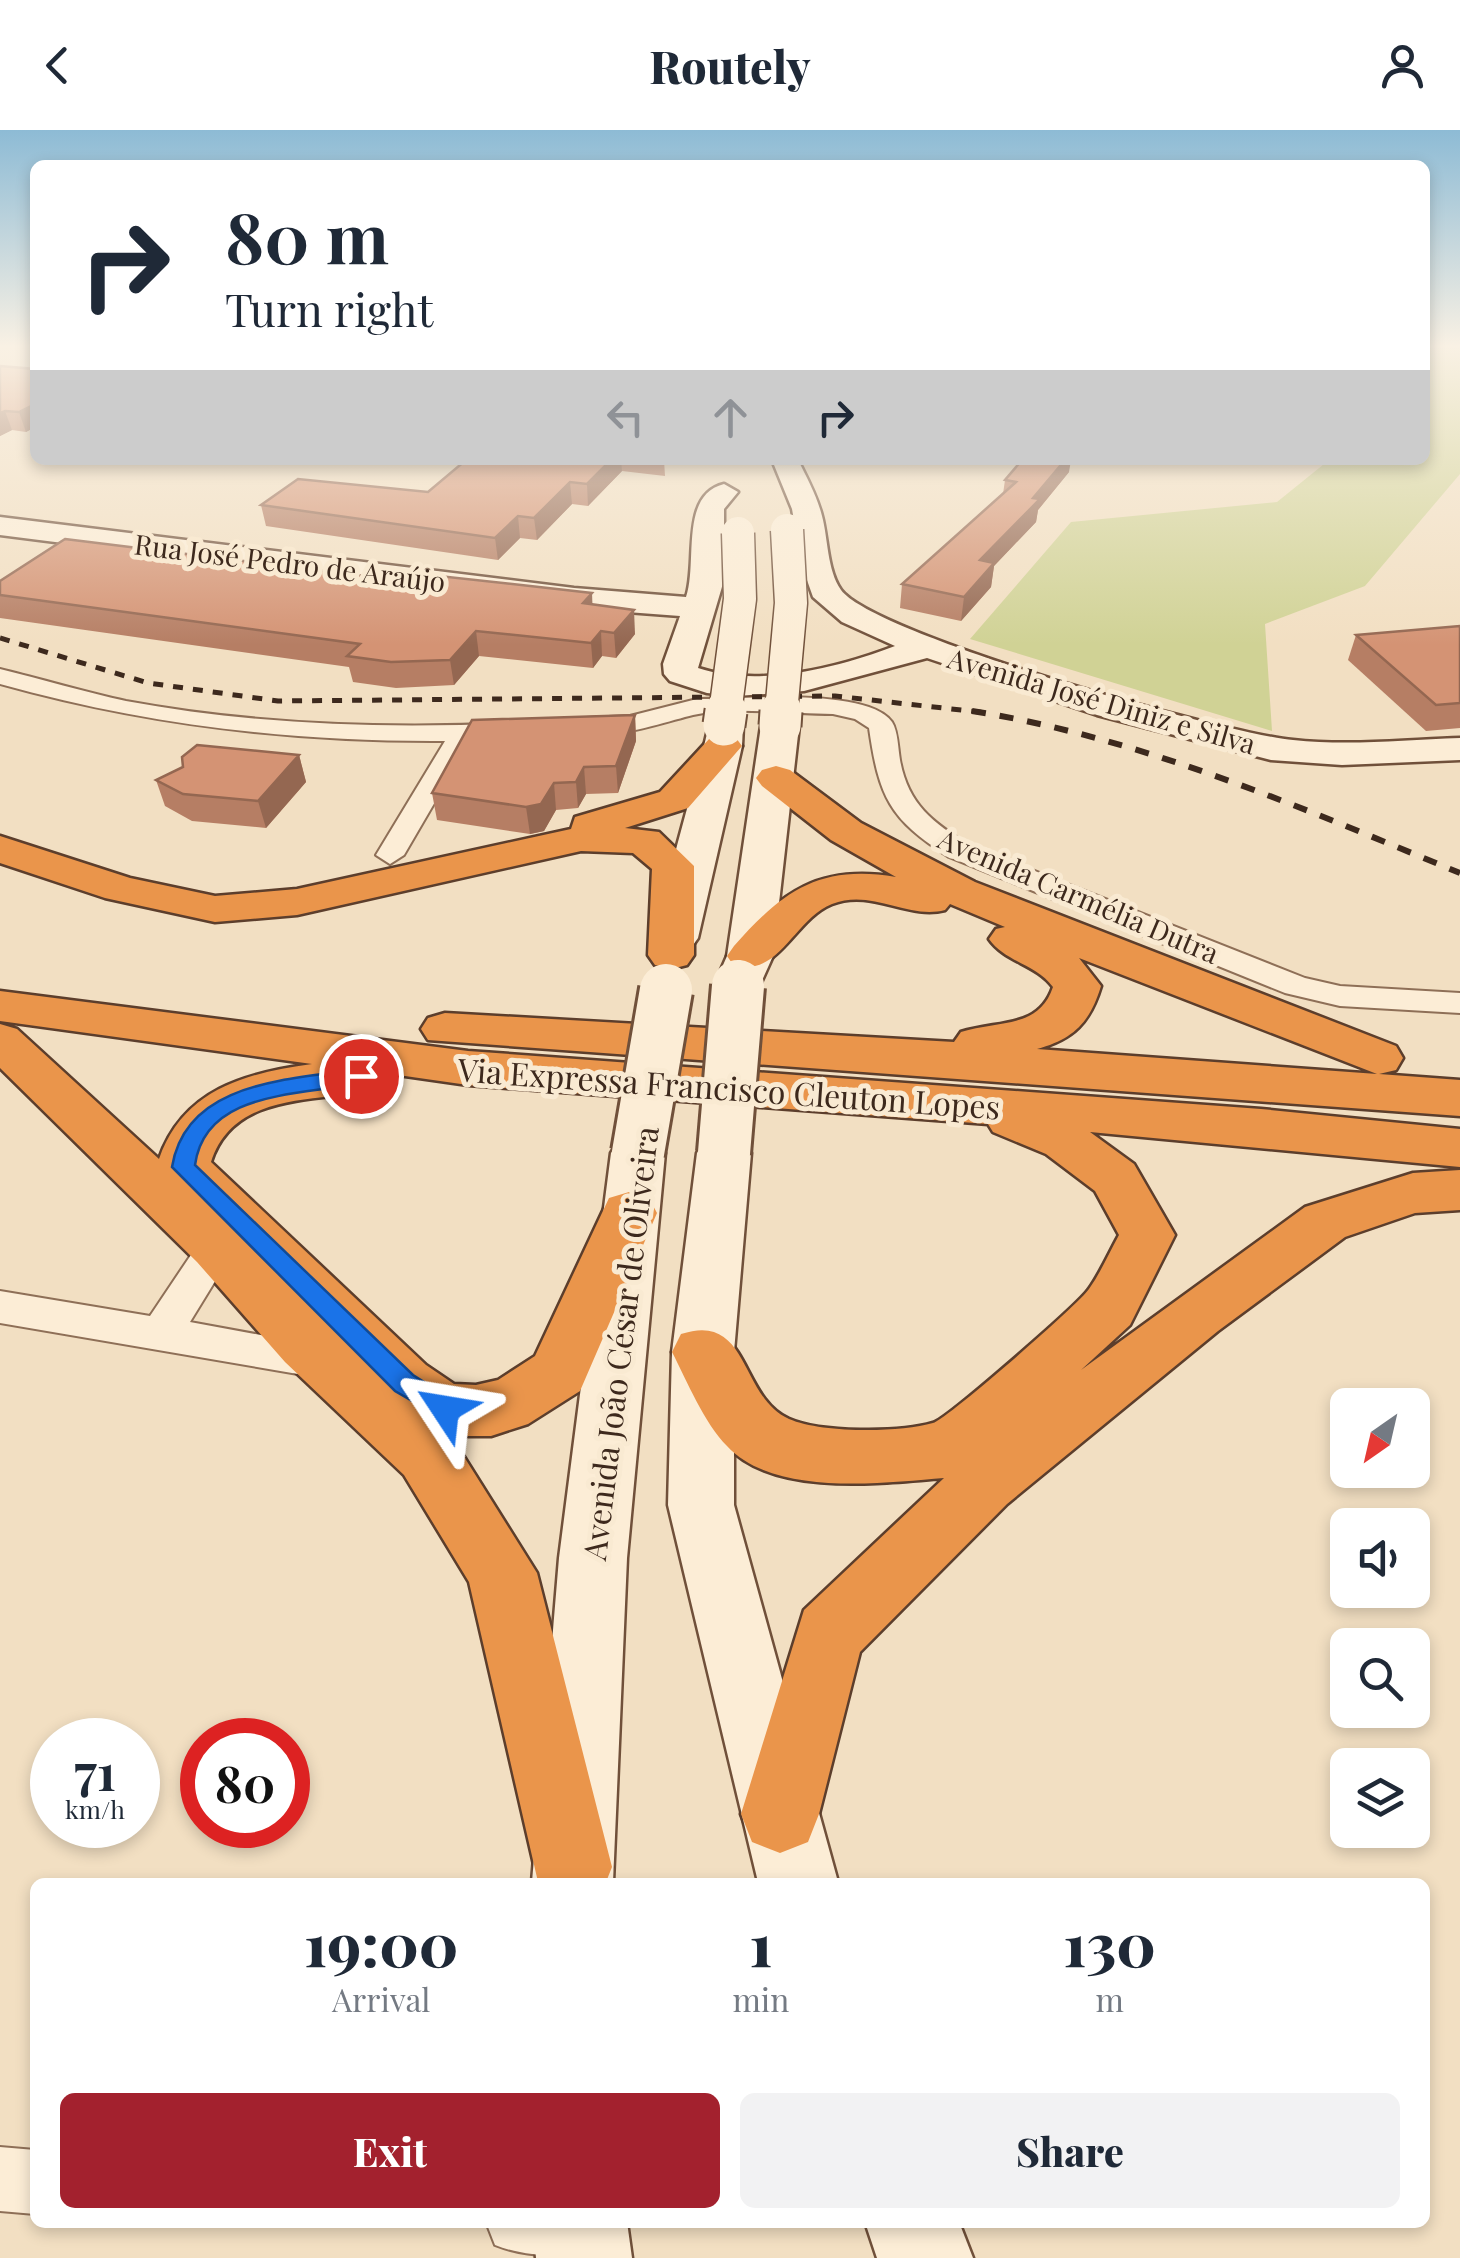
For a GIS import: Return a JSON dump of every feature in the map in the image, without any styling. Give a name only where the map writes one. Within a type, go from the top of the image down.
[{"type":"highway","points":[[0,835],[134,879],[213,892],[294,888],[650,810],[674,800],[724,735]]},
{"type":"highway","points":[[776,778],[831,826],[877,854],[1080,942],[1378,1058]]},
{"type":"highway","points":[[0,849],[120,889],[215,909],[297,902],[582,839],[644,842],[672,866],[669,972]]},
{"type":"highway","points":[[744,971],[808,899],[862,888],[919,896],[1045,954],[1068,972],[1077,986],[1074,1002],[1064,1016],[1032,1038]]},
{"type":"highway","name":"Via Expressa Francisco Cleuton Lopes","points":[[0,968],[379,1025],[944,1058],[1460,1098]]},
{"type":"highway","name":"Via Expressa Francisco Cleuton Lopes","points":[[0,1006],[468,1068],[1261,1127],[1460,1148]]},
{"type":"highway","points":[[944,1058],[989,1038],[1032,1038],[1460,1065]]},
{"type":"highway","points":[[0,1040],[217,1248],[327,1362],[428,1455],[502,1572],[572,1875]]},
{"type":"highway","points":[[468,1068],[326,1078],[250,1094],[202,1122],[187,1142],[183,1167],[404,1383],[445,1409],[496,1410],[537,1391],[558,1373],[634,1183]]},
{"type":"highway","points":[[703,1352],[749,1428],[776,1445],[847,1458],[951,1450],[1109,1308],[1147,1235],[1115,1178],[1065,1141],[980,1106]]},
{"type":"highway","points":[[780,1814],[830,1634],[984,1483],[1197,1314],[1325,1222],[1413,1194],[1460,1190]]},
{"type":"main road","name":"Avenida João César de Oliveira","points":[[572,1875],[593,1558],[634,1183],[669,972],[724,735],[740,599],[738,533],[724,492],[707,465]]},
{"type":"main road","points":[[773,468],[788,530],[791,603],[776,778],[744,971],[703,1352],[701,1505],[797,1878]]},
{"type":"main road","points":[[773,468],[805,508],[828,595],[850,616],[925,647]]},
{"type":"main road","points":[[724,492],[710,508],[708,580],[680,664],[682,674],[702,682],[817,680],[870,668],[925,647]]},
{"type":"main road","name":"Rua José Pedro de Araújo","points":[[0,526],[574,598],[700,608]]},
{"type":"main road","name":"Avenida José Diniz e Silva","points":[[925,647],[1188,729],[1271,749],[1343,754],[1460,749]]},
{"type":"main road","points":[[914,2228],[925,2258]]},
{"type":"street","name":"Avenida Carmélia Dutra","points":[[0,676],[80,701],[230,723],[350,733],[462,734],[631,724],[697,706],[833,707],[863,713],[880,725],[890,790],[898,806],[919,826],[959,850],[1296,986],[1340,996],[1460,1003]]},
{"type":"street","points":[[205,748],[230,723]]},
{"type":"street","points":[[390,855],[462,734]]},
{"type":"street","points":[[160,1335],[217,1248]]},
{"type":"street","points":[[0,1307],[327,1362]]},
{"type":"street","points":[[0,2179],[30,2182]]},
{"type":"green space","points":[[1430,446],[1460,446],[1460,474],[1365,586],[1265,624],[1272,731],[970,639],[1071,522],[1277,502],[1323,465],[1430,465]]},
{"type":"building","points":[[460,465],[606,465],[587,484],[570,482],[534,518],[518,516],[495,538],[261,505],[298,479],[428,492]]},
{"type":"building","points":[[1018,465],[1061,465],[1033,498],[1040,499],[980,560],[994,563],[964,597],[902,584],[1016,482],[1005,480]]},
{"type":"building","points":[[65,539],[422,583],[430,575],[592,593],[583,603],[634,610],[614,633],[601,631],[591,643],[476,631],[450,660],[391,662],[347,656],[360,644],[0,595],[0,581]]},
{"type":"building","points":[[1460,626],[1460,703],[1436,705],[1356,635]]},
{"type":"building","points":[[635,715],[616,766],[584,767],[576,782],[554,783],[541,804],[526,807],[432,793],[472,720]]},
{"type":"building","points":[[197,745],[299,755],[258,801],[183,794],[156,780],[183,767],[182,757]]},
{"type":"railway","points":[[0,638],[148,683],[278,701],[835,696],[975,712]]},
{"type":"railway","points":[[975,712],[988,713]]},
{"type":"railway","points":[[975,712],[1035,723],[1159,757],[1281,800],[1460,873]]},
{"type":"route","points":[[361,1076],[326,1078],[250,1094],[202,1122],[187,1142],[183,1167],[404,1383],[445,1409]]}]
